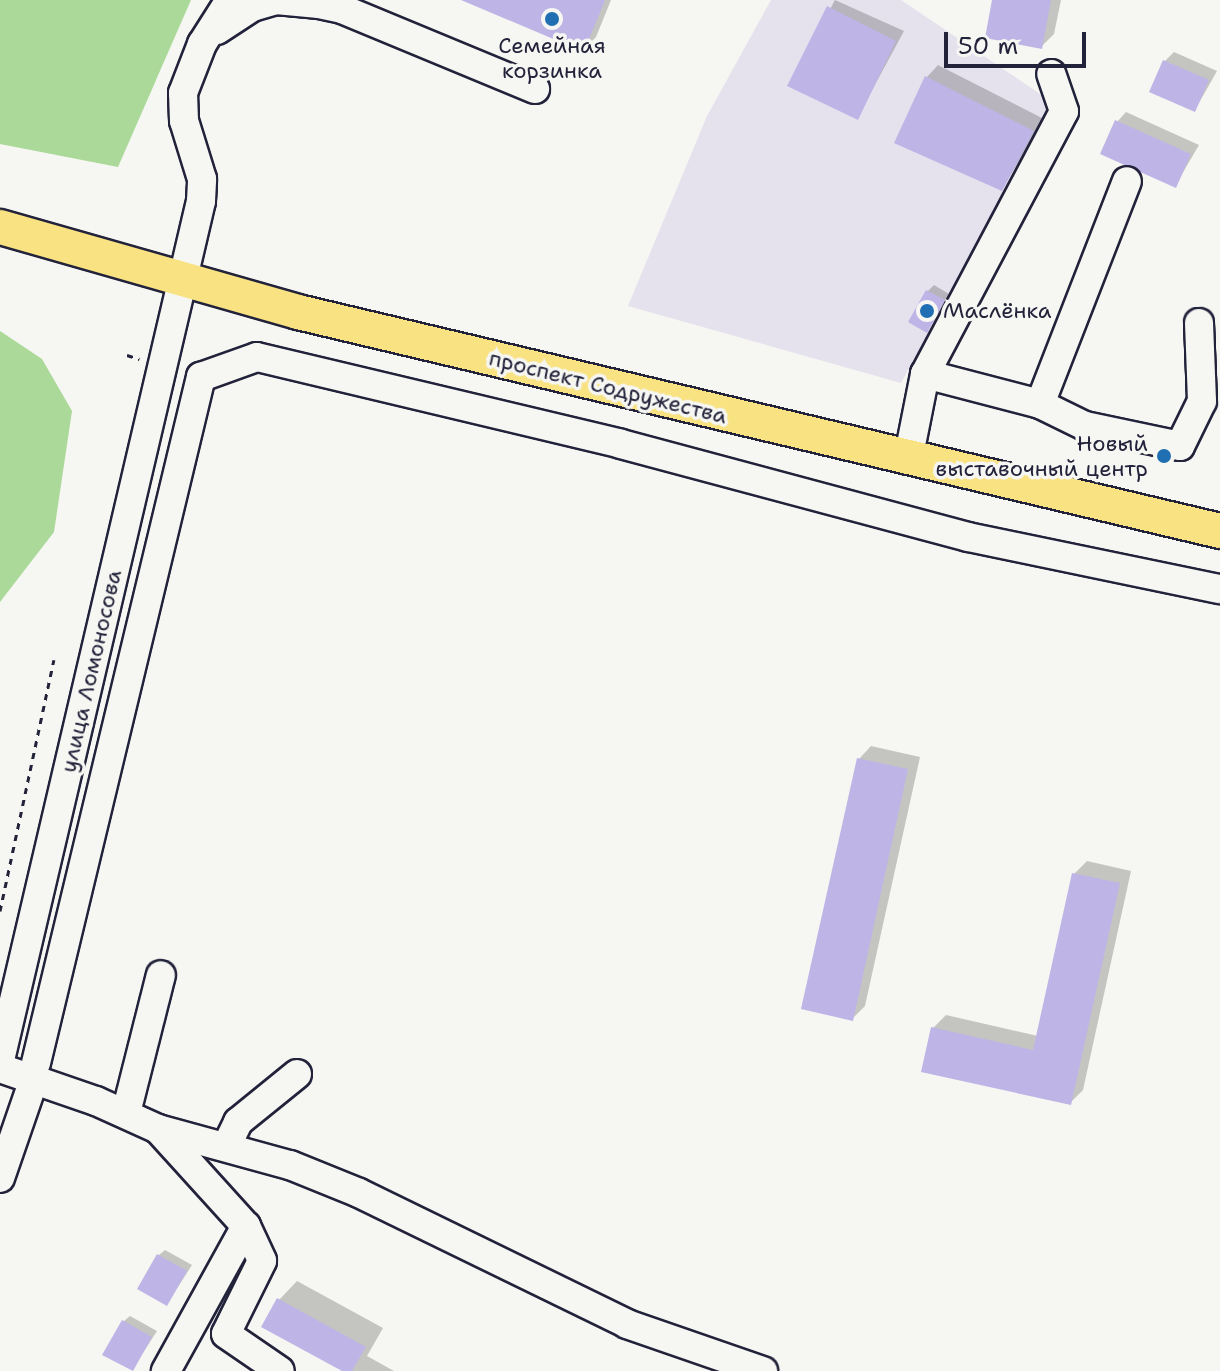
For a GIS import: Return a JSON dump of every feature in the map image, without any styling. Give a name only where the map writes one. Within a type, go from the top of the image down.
[{"type":"main road","name":"проспект Содружества","points":[[0,227],[185,283],[908,460],[1220,531]]},
{"type":"street","name":"улица Ломоносова","points":[[0,1060],[185,283],[202,190],[182,104],[202,44],[230,0]]},
{"type":"street","points":[[202,44],[252,7],[276,0],[319,4],[535,89]]},
{"type":"street","points":[[908,460],[925,374],[1064,111],[1051,74]]},
{"type":"street","points":[[1040,404],[1127,181]]},
{"type":"street","points":[[925,374],[1040,404],[1085,426],[1180,446],[1202,401],[1199,323]]},
{"type":"street","points":[[36,1063],[201,377],[257,357],[621,444],[968,537],[1220,589]]},
{"type":"street","points":[[126,1113],[161,975]]},
{"type":"street","points":[[0,1068],[126,1113],[158,1129],[226,1147],[359,1193],[627,1324],[763,1371]]},
{"type":"street","points":[[226,1147],[238,1122],[297,1074]]},
{"type":"street","points":[[0,1178],[29,1094]]},
{"type":"street","points":[[158,1129],[246,1226],[262,1261],[226,1334],[280,1371]]},
{"type":"street","points":[[166,1371],[246,1226]]},
{"type":"path","points":[[0,911],[54,660]]},
{"type":"shaded area","points":[[771,0],[901,0],[1055,104],[901,383],[628,306],[707,116]]},
{"type":"green space","points":[[0,0],[191,0],[118,167],[0,144]]},
{"type":"green space","points":[[0,331],[42,359],[72,411],[54,532],[0,602]]},
{"type":"building","name":"Семейная корзинка","points":[[461,0],[605,0],[584,52]]},
{"type":"building","points":[[992,0],[1051,0],[1042,49],[985,38]]},
{"type":"building","points":[[827,6],[896,41],[858,120],[787,86]]},
{"type":"building","points":[[1163,60],[1209,80],[1195,112],[1149,92]]},
{"type":"building","points":[[925,76],[1034,131],[1002,191],[894,143]]},
{"type":"building","points":[[1115,120],[1191,154],[1176,188],[1100,154]]},
{"type":"building","points":[[926,290],[945,300],[927,333],[908,322]]},
{"type":"building","points":[[857,758],[908,769],[853,1021],[801,1009]]},
{"type":"building","points":[[1072,873],[1120,883],[1071,1105],[921,1072],[931,1027],[1033,1050]]},
{"type":"building","points":[[157,1254],[187,1271],[167,1306],[137,1289]]},
{"type":"building","points":[[277,1298],[366,1347],[352,1371],[342,1371],[261,1327]]},
{"type":"building","points":[[122,1320],[152,1337],[133,1371],[102,1355]]},
{"type":"place","name":"Семейная корзинка","points":[[552,19]]},
{"type":"place","name":"Маслёнка","points":[[927,311]]},
{"type":"place","name":"Новый выставочный центр","points":[[1164,456]]}]
